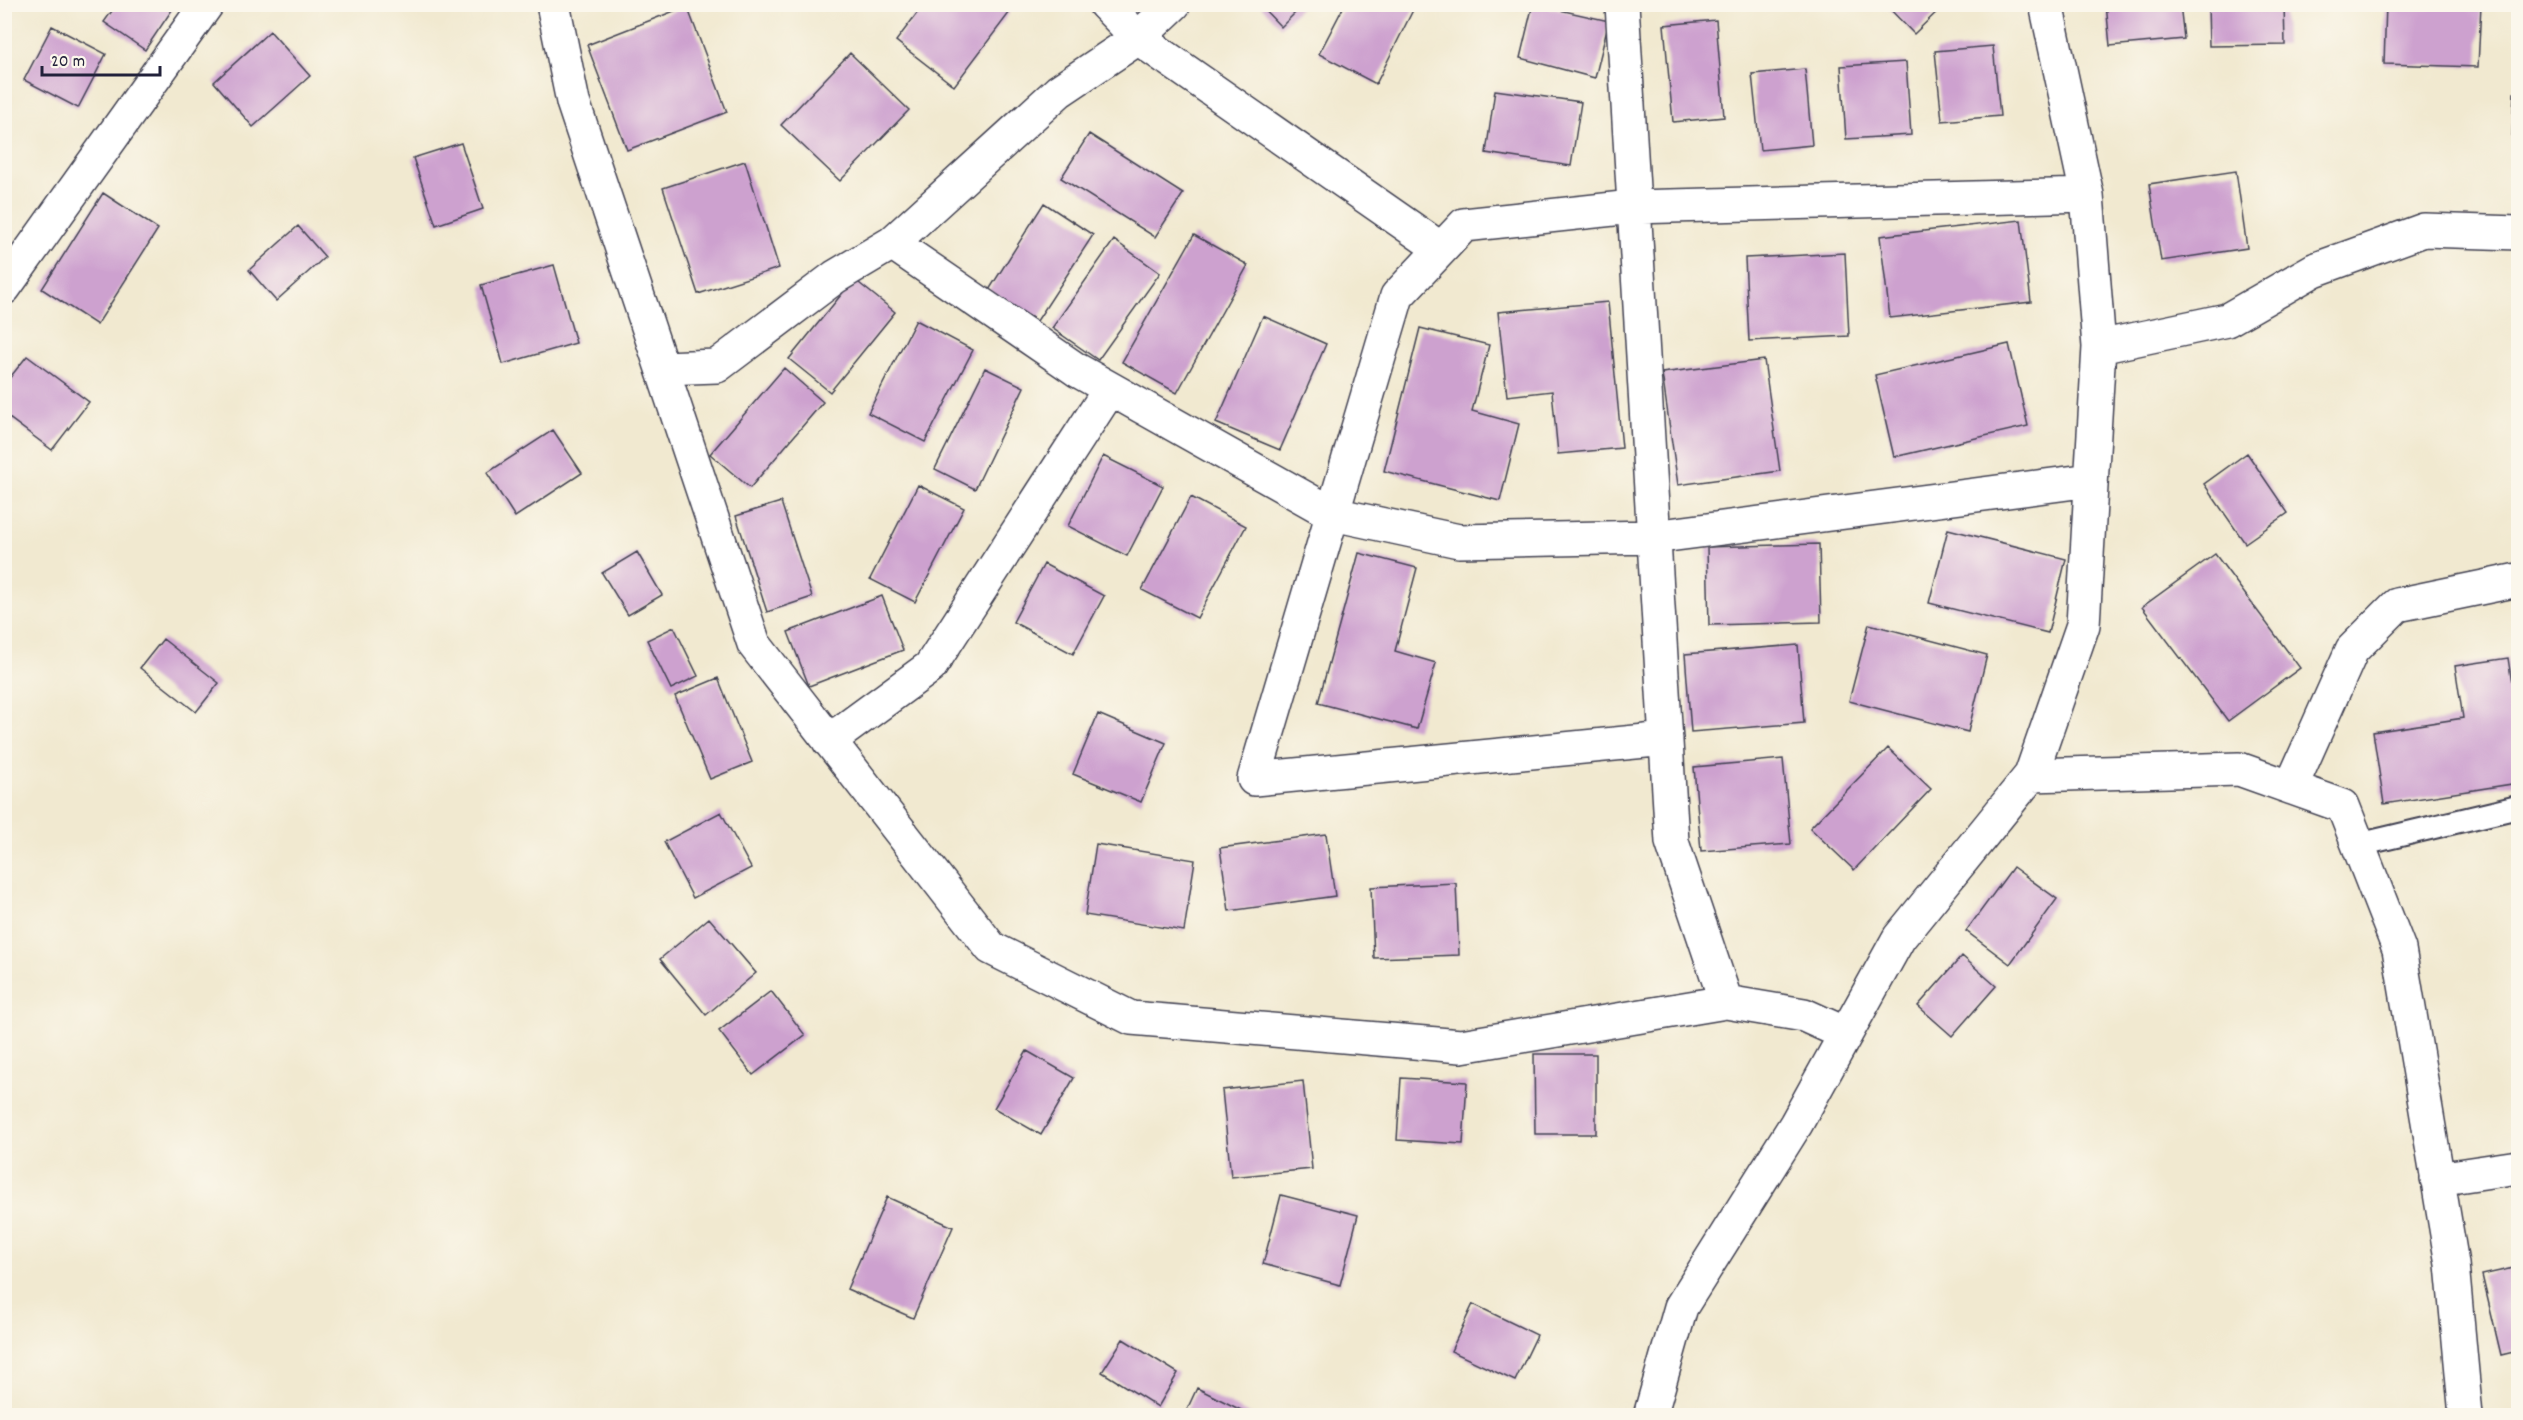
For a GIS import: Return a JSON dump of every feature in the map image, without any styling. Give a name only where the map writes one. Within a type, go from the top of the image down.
[{"type":"street","points":[[4,288],[207,4]]},
{"type":"street","points":[[553,4],[573,102],[754,644],[991,948],[1131,1018],[1461,1046],[1726,1002],[1804,1015],[1846,1034]]},
{"type":"street","points":[[1105,4],[1138,38],[1441,249]]},
{"type":"street","points":[[662,368],[717,366],[835,277],[892,243],[1059,91],[1138,38],[1174,4]]},
{"type":"street","points":[[1622,4],[1632,207],[1672,842],[1726,1002]]},
{"type":"street","points":[[1650,1416],[1681,1307],[1796,1124],[1899,938],[2031,775],[2083,625],[2099,347],[2087,195],[2046,4]]},
{"type":"street","points":[[1666,739],[1254,779],[1397,296],[1464,225],[1632,207],[2087,195]]},
{"type":"street","points":[[2099,347],[2228,320],[2314,270],[2424,230],[2518,233]]},
{"type":"street","points":[[892,243],[1077,370],[1333,514],[1459,541],[1653,537],[2091,480]]},
{"type":"street","points":[[829,741],[930,667],[1110,388]]},
{"type":"street","points":[[2291,788],[2352,650],[2397,605],[2518,580]]},
{"type":"street","points":[[2031,775],[2239,769],[2343,806],[2399,949],[2452,1264],[2466,1416]]},
{"type":"street","points":[[2437,1179],[2518,1167]]},
{"type":"lane","points":[[2358,845],[2518,807]]},
{"type":"building","points":[[117,4],[176,4],[145,50],[104,22]]},
{"type":"building","points":[[924,4],[1000,4],[1010,12],[954,86],[896,41]]},
{"type":"building","points":[[1259,4],[1304,4],[1281,27]]},
{"type":"building","points":[[1345,4],[1416,4],[1376,84],[1319,54]]},
{"type":"building","points":[[1533,4],[1609,21],[1595,78],[1520,58]]},
{"type":"building","points":[[1885,4],[1945,4],[1914,34]]},
{"type":"building","points":[[2106,4],[2180,4],[2184,39],[2110,46]]},
{"type":"building","points":[[2208,4],[2284,4],[2285,45],[2209,46]]},
{"type":"building","points":[[2386,4],[2481,4],[2478,67],[2384,64]]},
{"type":"building","points":[[687,6],[727,112],[627,150],[587,45]]},
{"type":"building","points":[[1716,20],[1724,117],[1673,122],[1664,25]]},
{"type":"building","points":[[52,26],[106,54],[78,108],[24,80]]},
{"type":"building","points":[[270,31],[310,76],[253,127],[214,82]]},
{"type":"building","points":[[1993,46],[2000,116],[1942,121],[1935,51]]},
{"type":"building","points":[[850,53],[909,110],[840,181],[781,125]]},
{"type":"building","points":[[1906,62],[1911,135],[1846,139],[1841,66]]},
{"type":"building","points":[[1805,69],[1812,145],[1760,150],[1752,74]]},
{"type":"building","points":[[1495,90],[1581,102],[1571,166],[1486,153]]},
{"type":"building","points":[[2514,93],[2518,93],[2518,165],[2511,165]]},
{"type":"building","points":[[1089,134],[1183,194],[1155,237],[1061,178]]},
{"type":"building","points":[[461,143],[483,209],[436,225],[413,158]]},
{"type":"building","points":[[745,161],[779,268],[698,294],[663,188]]},
{"type":"building","points":[[2236,171],[2247,248],[2161,261],[2149,184]]},
{"type":"building","points":[[103,193],[158,229],[97,325],[42,289]]},
{"type":"building","points":[[1044,203],[1093,235],[1037,321],[989,290]]},
{"type":"building","points":[[2021,220],[2031,302],[1890,318],[1880,236]]},
{"type":"building","points":[[298,226],[325,257],[276,301],[249,270]]},
{"type":"building","points":[[1194,235],[1248,265],[1177,393],[1122,362]]},
{"type":"building","points":[[1114,240],[1160,273],[1098,360],[1052,328]]},
{"type":"building","points":[[1845,253],[1849,336],[1749,341],[1745,258]]},
{"type":"building","points":[[554,265],[576,343],[503,364],[481,285]]},
{"type":"building","points":[[854,279],[895,312],[830,392],[789,359]]},
{"type":"building","points":[[1608,302],[1622,448],[1558,454],[1552,391],[1507,396],[1498,312]]},
{"type":"building","points":[[1263,316],[1326,344],[1280,450],[1216,423]]},
{"type":"building","points":[[916,320],[973,350],[925,442],[868,413]]},
{"type":"building","points":[[1420,328],[1489,345],[1472,411],[1519,424],[1500,501],[1384,471]]},
{"type":"building","points":[[2009,344],[2028,426],[1894,457],[1875,375]]},
{"type":"building","points":[[27,356],[89,402],[52,450],[4,414],[4,385]]},
{"type":"building","points":[[1764,360],[1780,471],[1678,485],[1662,373]]},
{"type":"building","points":[[784,368],[823,402],[750,488],[710,454]]},
{"type":"building","points":[[985,368],[1024,387],[975,489],[935,469]]},
{"type":"building","points":[[553,430],[582,473],[515,517],[487,473]]},
{"type":"building","points":[[2247,453],[2288,513],[2245,543],[2204,484]]},
{"type":"building","points":[[1103,456],[1163,486],[1127,556],[1068,526]]},
{"type":"building","points":[[918,485],[964,508],[915,602],[870,579]]},
{"type":"building","points":[[1191,497],[1246,526],[1197,618],[1142,590]]},
{"type":"building","points":[[781,502],[812,597],[767,612],[736,516]]},
{"type":"building","points":[[1948,529],[2066,559],[2048,633],[1929,603]]},
{"type":"building","points":[[1819,544],[1821,622],[1709,625],[1707,547]]},
{"type":"building","points":[[637,552],[662,595],[628,615],[602,573]]},
{"type":"building","points":[[1359,553],[1417,568],[1395,651],[1436,663],[1417,729],[1318,703]]},
{"type":"building","points":[[2215,554],[2300,668],[2228,721],[2142,607]]},
{"type":"building","points":[[1044,564],[1104,596],[1073,654],[1013,622]]},
{"type":"building","points":[[882,596],[903,650],[809,686],[788,632]]},
{"type":"building","points":[[1869,624],[1987,655],[1968,732],[1849,701]]},
{"type":"building","points":[[674,627],[698,676],[671,689],[647,640]]},
{"type":"building","points":[[163,639],[219,683],[196,712],[140,668]]},
{"type":"building","points":[[1798,645],[1804,723],[1691,732],[1685,654]]},
{"type":"building","points":[[2508,658],[2518,722],[2518,783],[2384,804],[2373,732],[2463,718],[2455,666]]},
{"type":"building","points":[[718,678],[752,762],[710,779],[675,696]]},
{"type":"building","points":[[1098,714],[1166,743],[1141,802],[1073,774]]},
{"type":"building","points":[[1888,748],[1931,789],[1854,870],[1810,828]]},
{"type":"building","points":[[1783,759],[1791,844],[1701,851],[1694,767]]},
{"type":"building","points":[[721,812],[751,868],[693,898],[664,842]]},
{"type":"building","points":[[1326,834],[1335,896],[1229,911],[1220,848]]},
{"type":"building","points":[[1096,844],[1195,860],[1184,931],[1085,915]]},
{"type":"building","points":[[2013,867],[2057,899],[2010,964],[1966,931]]},
{"type":"building","points":[[1456,883],[1459,955],[1374,958],[1371,887]]},
{"type":"building","points":[[709,918],[756,973],[706,1015],[660,959]]},
{"type":"building","points":[[1962,956],[1996,986],[1952,1036],[1918,1006]]},
{"type":"building","points":[[771,991],[805,1035],[753,1075],[719,1031]]},
{"type":"building","points":[[1027,1051],[1074,1078],[1041,1135],[994,1108]]},
{"type":"building","points":[[1534,1054],[1596,1054],[1596,1134],[1535,1134]]},
{"type":"building","points":[[1401,1078],[1467,1082],[1463,1144],[1397,1140]]},
{"type":"building","points":[[1303,1081],[1312,1169],[1231,1177],[1222,1090]]},
{"type":"building","points":[[1281,1195],[1358,1215],[1340,1285],[1263,1264]]},
{"type":"building","points":[[887,1197],[953,1227],[913,1318],[847,1289]]},
{"type":"building","points":[[2518,1267],[2518,1351],[2501,1355],[2482,1275]]},
{"type":"building","points":[[1473,1304],[1537,1335],[1515,1381],[1451,1351]]},
{"type":"building","points":[[1123,1339],[1178,1373],[1158,1407],[1102,1372]]},
{"type":"building","points":[[1197,1388],[1253,1416],[1184,1416]]}]
